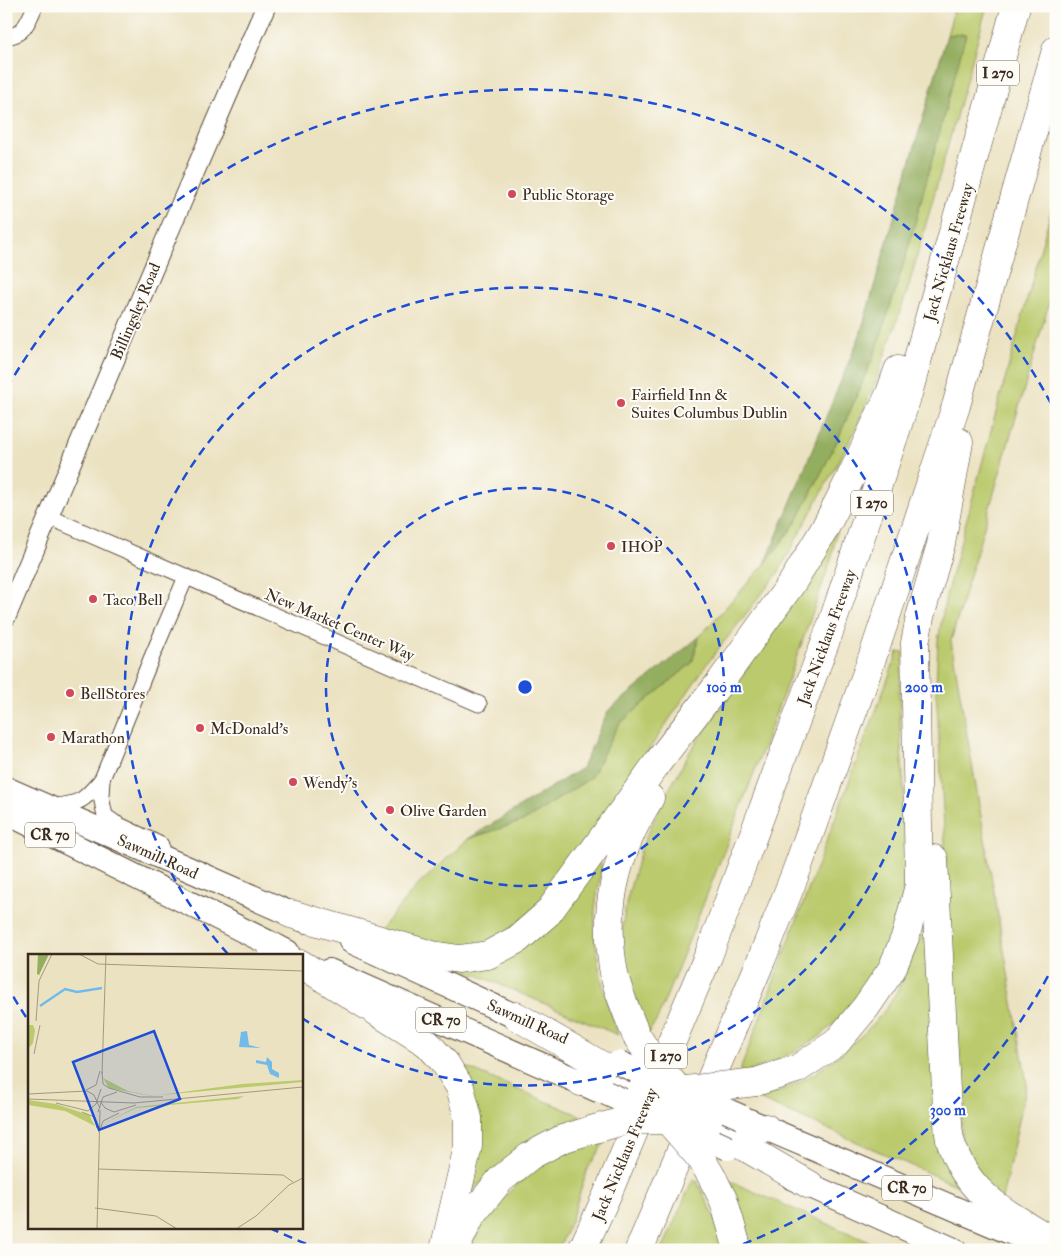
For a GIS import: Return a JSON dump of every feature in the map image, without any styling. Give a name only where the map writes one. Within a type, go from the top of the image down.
[{"type":"highway","name":"Jack Nicklaus Freeway","points":[[582,1250],[709,954],[832,624],[908,394],[1016,6]]},
{"type":"highway","points":[[639,1250],[796,872],[876,647],[956,406],[1056,50]]},
{"type":"highway","points":[[291,914],[432,956],[459,959],[488,955],[518,939],[548,913],[658,762],[721,682],[792,583],[824,530],[890,393],[980,140]]},
{"type":"highway","points":[[516,1016],[613,1078],[641,1091],[660,1093],[756,1082],[797,1069],[836,1043],[866,1007],[892,969],[906,935],[919,885],[915,644],[920,617],[941,544],[980,324]]},
{"type":"highway","points":[[721,682],[639,816],[622,852],[612,893],[609,936],[616,979],[636,1035],[649,1055],[693,1107],[708,1121],[734,1132],[810,1185]]},
{"type":"highway","points":[[916,713],[929,773],[950,1138],[968,1180],[983,1196],[1056,1243]]},
{"type":"highway","points":[[302,965],[428,1044],[445,1063],[460,1087],[468,1118],[468,1146],[444,1250]]},
{"type":"highway","points":[[581,1082],[590,1079],[613,1078]]},
{"type":"highway","points":[[641,1091],[702,1160],[724,1201],[738,1250]]},
{"type":"highway","points":[[455,1250],[471,1216],[500,1180],[530,1156],[562,1139],[627,1120],[708,1121]]},
{"type":"highway","points":[[734,1132],[753,1132],[766,1128]]},
{"type":"main road","name":"Sawmill Road","points":[[6,789],[291,914],[516,1016]]},
{"type":"main road","name":"Sawmill Road","points":[[6,812],[283,951]]},
{"type":"main road","name":"CR 70","points":[[302,958],[581,1082]]},
{"type":"main road","points":[[613,1078],[679,1090],[734,1132]]},
{"type":"main road","points":[[613,1078],[666,1120],[734,1132]]},
{"type":"main road","name":"CR 70","points":[[766,1128],[1051,1250]]},
{"type":"main road","name":"CR 70","points":[[810,1185],[954,1250]]},
{"type":"street","points":[[6,36],[19,34],[26,26],[35,6]]},
{"type":"street","name":"Billingsley Road","points":[[6,617],[266,6]]},
{"type":"street","name":"New Market Center Way","points":[[49,517],[479,704]]},
{"type":"street","points":[[180,866],[162,845],[115,823],[105,816],[101,796],[102,779],[186,577]]},
{"type":"street","points":[[48,808],[73,804],[83,800],[102,779]]},
{"type":"green space","points":[[955,6],[987,6],[907,292],[876,381],[854,433],[778,573],[706,665],[594,831],[540,905],[509,932],[479,948],[446,952],[378,932],[415,888],[468,839],[526,820],[590,778],[619,724],[692,663],[699,637],[765,564],[797,521],[838,439],[877,348],[906,256],[965,34],[947,35]]},
{"type":"green space","points":[[966,34],[906,256],[877,348],[838,439],[797,521],[765,564],[860,335],[947,35]]},
{"type":"green space","points":[[1056,193],[1056,279],[951,641],[1027,1084],[1002,1199],[985,1187],[962,1142],[936,687],[938,641],[946,595]]},
{"type":"green space","points":[[837,528],[832,557],[769,732],[657,1020],[648,1033],[625,981],[620,940],[627,899],[642,846],[663,800],[691,750],[797,597]]},
{"type":"green space","points":[[699,637],[692,663],[619,724],[590,778],[526,820],[468,839],[582,768],[608,711]]},
{"type":"green space","points":[[898,652],[904,653],[899,693],[908,847],[906,881],[889,947],[860,996],[818,1038],[779,1060],[741,1074],[741,1068]]},
{"type":"green space","points":[[598,859],[602,866],[595,911],[596,943],[600,974],[618,1035],[461,968]]},
{"type":"green space","points":[[925,924],[965,1189],[756,1098],[802,1081],[847,1049],[861,1036],[885,1010],[893,998]]},
{"type":"green space","points":[[451,1061],[581,1116],[540,1136],[501,1163],[464,1199]]},
{"type":"green space","points":[[605,1141],[587,1170],[571,1221],[558,1250],[468,1250],[489,1213],[515,1186],[554,1157],[580,1146]]},
{"type":"green space","points":[[693,1179],[697,1181],[718,1224],[723,1250],[662,1250]]},
{"type":"green space","points":[[727,1180],[888,1250],[750,1250]]},
{"type":"place","name":"Public Storage","points":[[512,194]]},
{"type":"place","name":"Fairfield Inn & Suites Columbus Dublin","points":[[621,403]]},
{"type":"place","name":"IHOP","points":[[611,546]]},
{"type":"place","name":"Taco Bell","points":[[93,599]]},
{"type":"place","name":"BellStores","points":[[70,693]]},
{"type":"place","name":"McDonald's","points":[[200,728]]},
{"type":"place","name":"Marathon","points":[[51,737]]},
{"type":"place","name":"Wendy's","points":[[293,782]]},
{"type":"place","name":"Olive Garden","points":[[390,810]]}]
